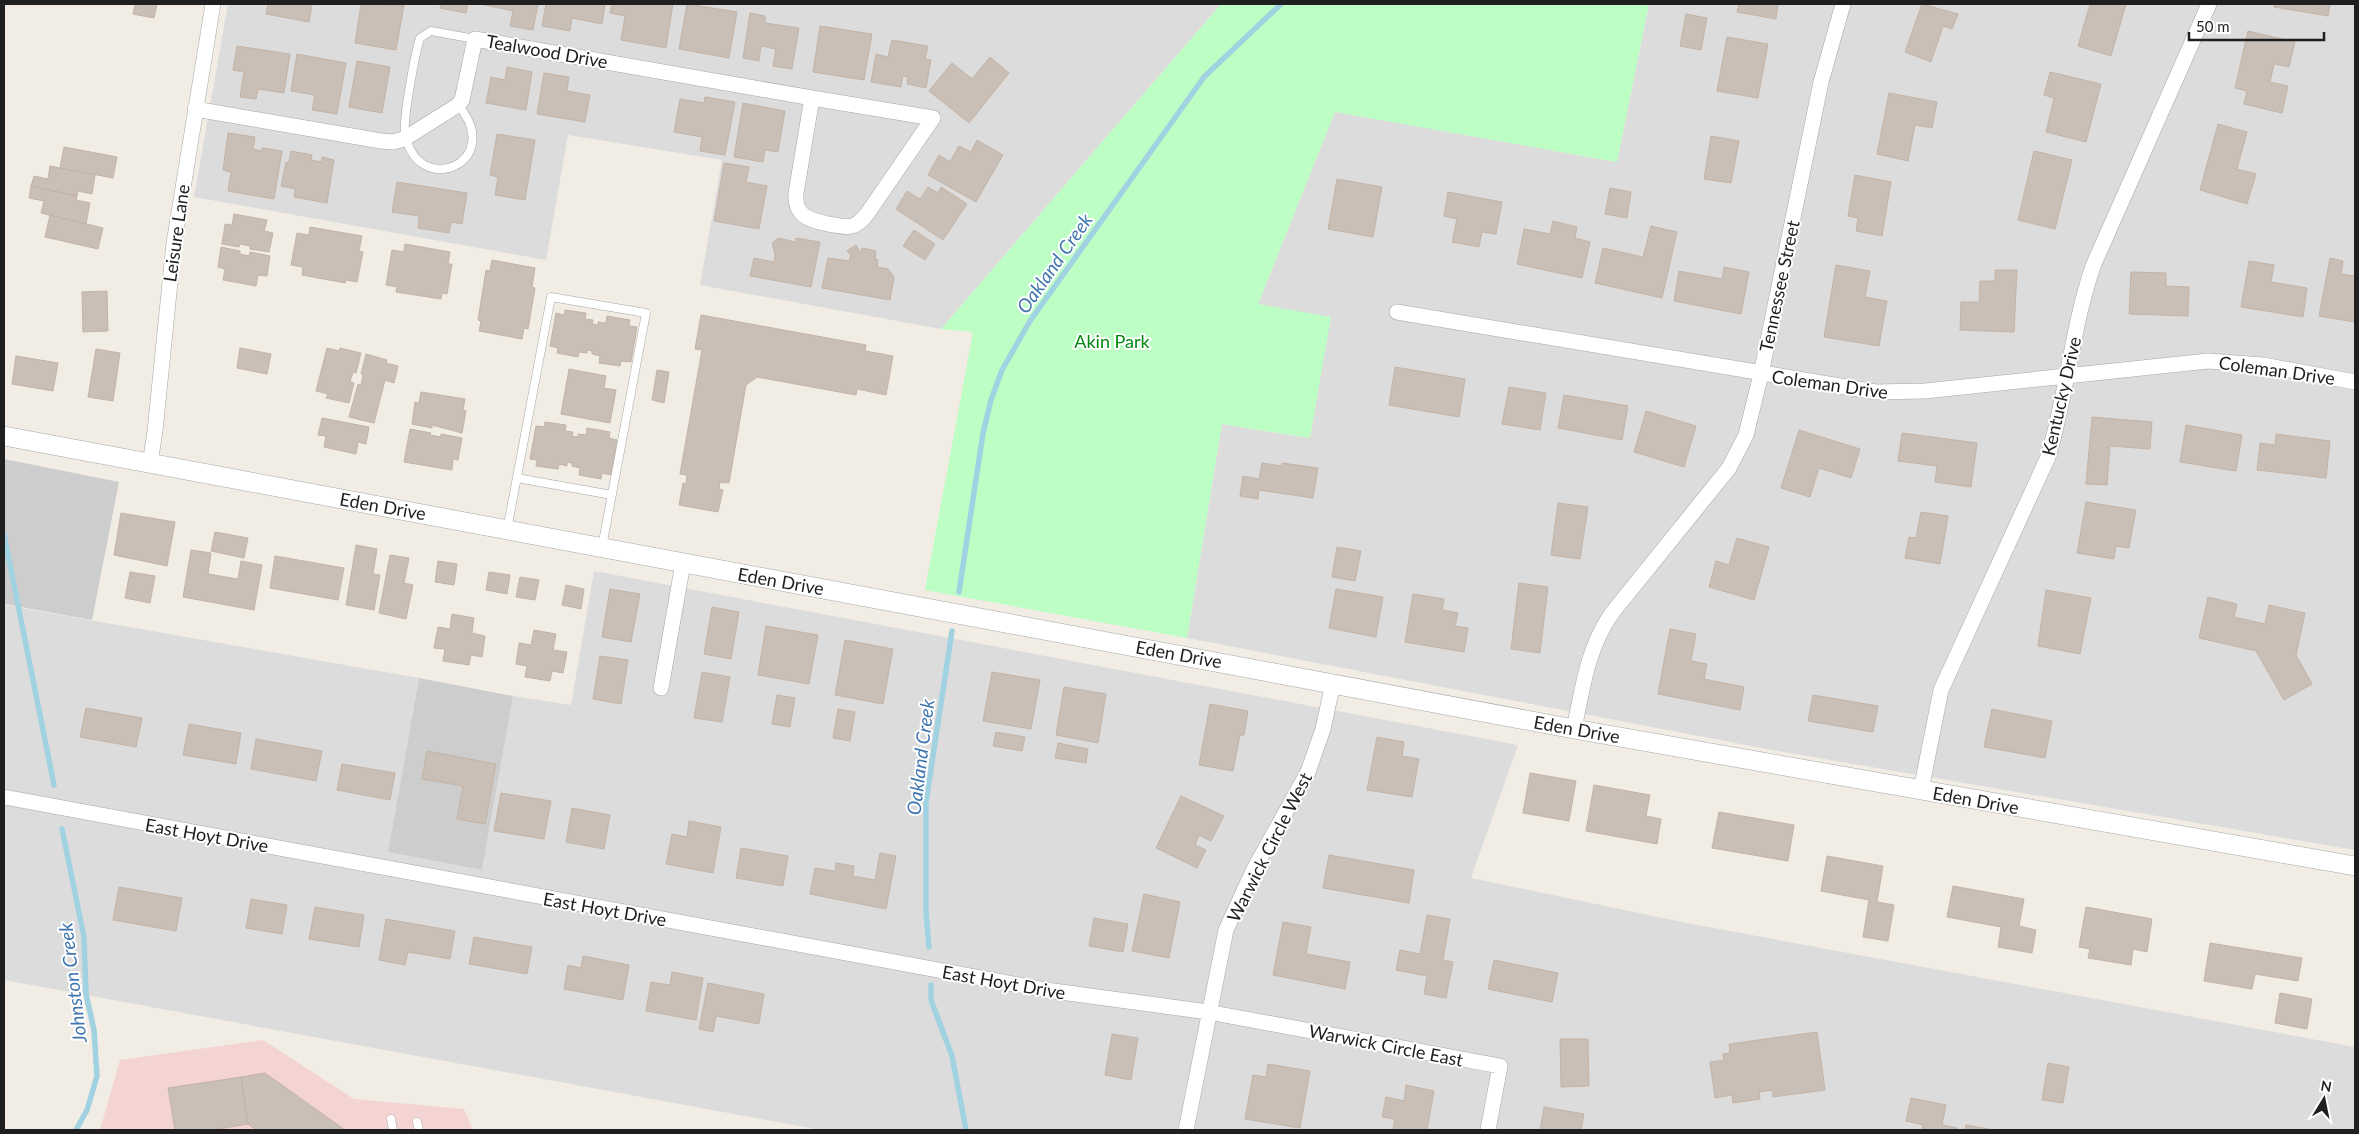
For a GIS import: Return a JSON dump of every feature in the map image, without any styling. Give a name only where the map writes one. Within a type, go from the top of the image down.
[{"type":"street","name":"Leisure Lane","points":[[150,464],[174,243],[213,4]]},
{"type":"street","name":"Tennessee Street","points":[[1574,728],[1588,662],[1597,636],[1612,614],[1734,460],[1746,435],[1761,374],[1821,82],[1843,4]]},
{"type":"street","name":"Kentucky Drive","points":[[1921,790],[1941,690],[2043,469],[2057,424],[2082,301],[2096,255],[2209,4]]},
{"type":"street","name":"Tealwood Drive","points":[[458,105],[465,93],[475,39],[933,118],[867,214],[860,223],[853,226],[809,220],[802,216],[796,206],[796,193],[812,98]]},
{"type":"street","points":[[195,109],[393,142],[406,138],[458,105]]},
{"type":"street","name":"Coleman Drive","points":[[1398,312],[1761,374],[1859,390],[1893,393],[2208,361],[2263,365],[2355,382]]},
{"type":"street","name":"Eden Drive","points":[[4,436],[1574,728],[2355,866]]},
{"type":"street","points":[[661,688],[683,563]]},
{"type":"street","name":"Warwick Circle West","points":[[1186,1130],[1222,946],[1252,871],[1308,772],[1323,729],[1333,683]]},
{"type":"street","name":"East Hoyt Drive","points":[[4,797],[1046,990],[1208,1012]]},
{"type":"street","name":"Warwick Circle East","points":[[1208,1012],[1500,1066],[1488,1130]]},
{"type":"lane","points":[[458,105],[468,116],[472,126],[473,142],[468,153],[458,164],[444,170],[427,166],[412,151],[406,138],[406,114],[422,36],[431,30],[475,39]]},
{"type":"lane","points":[[508,530],[551,297],[646,313],[602,547]]},
{"type":"lane","points":[[517,478],[612,495]]},
{"type":"lane","points":[[391,1119],[393,1130]]},
{"type":"shaded area","points":[[228,4],[1221,4],[941,329],[700,285],[722,160],[568,135],[546,260],[194,197]]},
{"type":"shaded area","points":[[1649,4],[2355,4],[2355,850],[1772,750],[1187,638],[1222,424],[1310,438],[1258,304],[1335,111],[1617,162]]},
{"type":"shaded area","points":[[4,459],[119,482],[92,620],[4,604]]},
{"type":"shaded area","points":[[594,571],[1518,745],[1471,878],[1687,923],[2355,1047],[2355,1130],[821,1130],[4,980],[4,605],[419,678],[388,852],[482,870],[513,696],[571,705]]},
{"type":"shaded area","points":[[419,678],[513,696],[482,870],[388,852]]},
{"type":"shaded area","points":[[263,1040],[354,1099],[464,1109],[473,1130],[100,1130],[120,1060]]},
{"type":"green space","name":"Akin Park","points":[[1221,4],[1649,4],[1617,162],[1335,112],[1258,304],[1331,317],[1310,438],[1222,424],[1187,638],[925,590],[973,332],[941,329]]},
{"type":"building","points":[[135,4],[157,4],[154,18],[133,14]]},
{"type":"building","points":[[268,4],[312,4],[309,22],[266,14]]},
{"type":"building","points":[[361,4],[404,5],[396,50],[355,43]]},
{"type":"building","points":[[441,4],[468,4],[466,13],[440,8]]},
{"type":"building","points":[[481,4],[538,4],[533,30],[510,26],[513,11]]},
{"type":"building","points":[[546,4],[605,4],[602,24],[572,18],[570,31],[542,26]]},
{"type":"building","points":[[612,4],[673,4],[666,48],[621,40],[625,16],[610,13]]},
{"type":"building","points":[[687,4],[737,12],[729,58],[679,49]]},
{"type":"building","points":[[1739,4],[1778,4],[1776,19],[1737,12]]},
{"type":"building","points":[[1922,4],[1958,14],[1952,29],[1943,26],[1931,62],[1905,52]]},
{"type":"building","points":[[2090,4],[2126,4],[2111,56],[2078,46]]},
{"type":"building","points":[[2275,4],[2330,4],[2328,16],[2274,7]]},
{"type":"building","points":[[750,13],[765,16],[765,23],[799,28],[792,69],[773,66],[776,49],[761,46],[759,61],[743,58]]},
{"type":"building","points":[[1686,14],[1707,18],[1701,50],[1680,46]]},
{"type":"building","points":[[820,26],[872,34],[864,80],[813,72]]},
{"type":"building","points":[[2248,31],[2295,42],[2289,67],[2274,64],[2270,82],[2288,86],[2282,113],[2244,104],[2247,91],[2235,88]]},
{"type":"building","points":[[1727,37],[1768,44],[1758,98],[1717,91]]},
{"type":"building","points":[[892,40],[928,46],[925,59],[931,60],[926,88],[907,84],[908,77],[903,76],[901,87],[871,82],[876,54],[888,57]]},
{"type":"building","points":[[237,46],[290,54],[284,93],[258,89],[256,99],[240,97],[244,72],[233,70]]},
{"type":"building","points":[[297,54],[346,63],[337,114],[312,110],[315,95],[291,91]]},
{"type":"building","points":[[990,57],[1009,73],[969,123],[929,91],[952,63],[972,79]]},
{"type":"building","points":[[357,61],[390,67],[382,113],[349,107]]},
{"type":"building","points":[[507,67],[532,72],[526,110],[486,103],[491,77],[505,80]]},
{"type":"building","points":[[2050,72],[2101,84],[2086,142],[2046,132],[2054,98],[2044,95]]},
{"type":"building","points":[[544,73],[569,77],[567,91],[590,95],[585,122],[537,114]]},
{"type":"building","points":[[1889,93],[1937,102],[1932,128],[1915,125],[1908,161],[1877,154]]},
{"type":"building","points":[[705,97],[735,102],[725,155],[700,151],[702,137],[674,132],[680,99],[704,103]]},
{"type":"building","points":[[743,103],[785,111],[778,152],[765,150],[763,162],[734,157]]},
{"type":"building","points":[[2218,124],[2247,132],[2237,169],[2256,174],[2247,204],[2200,190]]},
{"type":"building","points":[[228,133],[255,137],[253,149],[262,151],[262,148],[282,151],[274,199],[228,191],[231,172],[223,170]]},
{"type":"building","points":[[497,134],[535,140],[525,200],[495,195],[498,177],[490,175]]},
{"type":"building","points":[[1711,136],[1739,141],[1731,183],[1704,179]]},
{"type":"building","points":[[977,140],[1003,155],[976,202],[928,175],[939,155],[950,162],[959,146],[971,152]]},
{"type":"building","points":[[64,147],[117,157],[113,178],[60,168]]},
{"type":"building","points":[[291,151],[312,155],[311,160],[322,162],[322,157],[334,160],[327,203],[294,197],[295,189],[281,186],[286,162],[289,163]]},
{"type":"building","points":[[2034,151],[2072,160],[2055,229],[2018,220]]},
{"type":"building","points":[[724,163],[749,167],[746,182],[767,186],[759,229],[714,221]]},
{"type":"building","points":[[50,166],[95,175],[92,194],[78,191],[77,196],[31,186],[34,176],[48,179]]},
{"type":"building","points":[[1855,175],[1891,182],[1882,236],[1856,231],[1858,218],[1848,216]]},
{"type":"building","points":[[1337,179],[1382,187],[1373,237],[1328,229]]},
{"type":"building","points":[[397,182],[467,193],[462,224],[451,222],[449,233],[418,228],[419,216],[392,212]]},
{"type":"building","points":[[31,186],[77,196],[76,200],[90,203],[86,224],[41,213],[44,201],[29,198]]},
{"type":"building","points":[[928,187],[938,193],[941,187],[967,204],[943,240],[896,209],[907,191],[920,199]]},
{"type":"building","points":[[1610,188],[1631,192],[1627,218],[1605,214]]},
{"type":"building","points":[[1448,192],[1502,202],[1496,234],[1482,232],[1479,247],[1452,242],[1457,219],[1444,216]]},
{"type":"building","points":[[234,214],[267,220],[264,231],[273,233],[269,252],[250,249],[250,246],[240,244],[239,247],[222,244],[225,224],[232,225]]},
{"type":"building","points":[[50,215],[103,228],[98,249],[45,237]]},
{"type":"building","points":[[1553,221],[1577,227],[1575,238],[1590,242],[1582,278],[1517,264],[1524,229],[1550,234]]},
{"type":"building","points":[[1651,226],[1677,232],[1662,298],[1595,283],[1603,248],[1643,257]]},
{"type":"building","points":[[310,227],[362,236],[359,251],[363,252],[357,282],[346,280],[345,283],[302,275],[303,267],[291,265],[297,233],[309,235]]},
{"type":"building","points":[[914,230],[935,244],[925,260],[903,246]]},
{"type":"building","points":[[779,238],[795,242],[796,238],[820,242],[811,287],[750,276],[754,258],[774,262],[775,254],[772,243]]},
{"type":"building","points":[[405,244],[450,252],[448,264],[452,264],[447,294],[442,293],[441,299],[396,292],[397,287],[386,285],[392,250],[404,252]]},
{"type":"building","points":[[856,245],[861,253],[862,248],[876,251],[877,267],[888,269],[894,277],[890,300],[822,288],[828,258],[849,261],[851,255],[847,251]]},
{"type":"building","points":[[221,247],[240,251],[240,254],[249,256],[250,252],[270,256],[267,276],[258,275],[256,286],[223,280],[225,269],[218,267]]},
{"type":"building","points":[[2330,258],[2343,261],[2341,274],[2355,276],[2355,322],[2319,316]]},
{"type":"building","points":[[492,260],[535,268],[532,287],[535,288],[528,329],[524,328],[522,339],[479,331],[481,321],[478,320],[486,270],[490,271]]},
{"type":"building","points":[[2249,261],[2274,265],[2271,282],[2307,288],[2303,317],[2241,307]]},
{"type":"building","points":[[1836,265],[1870,271],[1865,297],[1887,301],[1879,346],[1824,337]]},
{"type":"building","points":[[1724,267],[1749,272],[1741,314],[1674,301],[1679,271],[1722,279]]},
{"type":"building","points":[[1995,270],[2017,270],[2014,332],[1960,330],[1961,302],[1979,302],[1980,281],[1995,281]]},
{"type":"building","points":[[2131,272],[2166,273],[2166,286],[2189,287],[2188,316],[2129,314]]},
{"type":"building","points":[[107,291],[108,331],[83,332],[82,292]]},
{"type":"building","points":[[565,310],[586,313],[585,319],[593,320],[592,324],[598,325],[598,322],[606,323],[607,316],[630,320],[629,326],[637,327],[631,362],[621,361],[620,366],[599,363],[600,356],[592,354],[592,351],[587,350],[587,353],[579,352],[578,357],[557,353],[558,348],[550,346],[556,313],[564,315]]},
{"type":"building","points":[[701,315],[866,345],[865,351],[893,356],[886,395],[857,389],[856,395],[757,377],[746,385],[729,483],[720,482],[719,489],[723,490],[718,512],[679,505],[683,483],[686,484],[687,475],[680,474],[702,350],[695,349]]},
{"type":"building","points":[[240,348],[271,354],[267,374],[237,368]]},
{"type":"building","points":[[327,348],[339,351],[340,348],[361,353],[356,373],[353,372],[350,382],[354,383],[349,403],[326,398],[328,394],[316,391]]},
{"type":"building","points":[[96,349],[120,353],[113,401],[88,397]]},
{"type":"building","points":[[366,354],[387,360],[386,363],[398,366],[394,383],[385,380],[374,423],[349,417],[358,384],[361,385],[363,375],[361,374]]},
{"type":"building","points":[[16,356],[58,363],[53,391],[12,384]]},
{"type":"building","points":[[1395,367],[1465,379],[1459,417],[1389,405]]},
{"type":"building","points":[[569,369],[606,376],[604,388],[616,390],[610,423],[561,414]]},
{"type":"building","points":[[657,370],[669,372],[664,403],[652,400]]},
{"type":"building","points":[[1509,387],[1546,393],[1540,430],[1502,424]]},
{"type":"building","points":[[421,392],[465,399],[463,410],[466,411],[462,433],[432,425],[432,428],[412,424],[415,402],[419,403]]},
{"type":"building","points":[[1564,395],[1628,406],[1622,440],[1558,428]]},
{"type":"building","points":[[1646,411],[1696,426],[1684,467],[1634,452]]},
{"type":"building","points":[[2092,417],[2152,422],[2150,449],[2110,446],[2107,485],[2086,484]]},
{"type":"building","points":[[322,418],[369,427],[366,444],[358,442],[356,454],[324,447],[326,436],[318,435]]},
{"type":"building","points":[[545,422],[566,425],[565,431],[573,432],[572,436],[578,437],[578,434],[586,435],[587,428],[610,432],[609,438],[617,440],[611,475],[602,473],[601,479],[579,475],[580,468],[572,466],[572,463],[567,462],[567,466],[559,464],[558,469],[536,466],[537,460],[530,459],[536,426],[544,427]]},
{"type":"building","points":[[2186,425],[2242,435],[2236,471],[2180,462]]},
{"type":"building","points":[[410,429],[441,437],[441,434],[462,438],[458,460],[453,459],[452,470],[404,462]]},
{"type":"building","points":[[1799,430],[1860,449],[1851,478],[1819,468],[1810,497],[1781,488]]},
{"type":"building","points":[[1902,433],[1977,443],[1971,487],[1935,482],[1937,466],[1898,461]]},
{"type":"building","points":[[2276,434],[2330,441],[2326,478],[2257,470],[2260,443],[2275,445]]},
{"type":"building","points":[[1262,463],[1282,466],[1282,463],[1318,468],[1313,498],[1259,490],[1258,499],[1240,496],[1243,476],[1259,479]]},
{"type":"building","points":[[2086,502],[2136,510],[2129,548],[2116,546],[2114,559],[2077,553]]},
{"type":"building","points":[[1558,503],[1588,507],[1580,559],[1551,555]]},
{"type":"building","points":[[1921,512],[1948,516],[1940,564],[1905,558],[1909,537],[1916,538]]},
{"type":"building","points":[[121,513],[175,522],[167,566],[114,555]]},
{"type":"building","points":[[215,532],[248,538],[244,558],[211,551]]},
{"type":"building","points":[[1737,538],[1769,547],[1754,600],[1709,587],[1716,561],[1729,565]]},
{"type":"building","points":[[356,545],[377,549],[373,574],[380,575],[374,610],[346,605]]},
{"type":"building","points":[[1337,547],[1361,551],[1355,581],[1332,577]]},
{"type":"building","points":[[191,550],[211,553],[208,574],[238,579],[241,561],[262,565],[254,610],[183,597]]},
{"type":"building","points":[[390,555],[409,558],[404,583],[413,585],[406,619],[379,613]]},
{"type":"building","points":[[275,556],[344,568],[338,600],[270,588]]},
{"type":"building","points":[[438,561],[457,564],[454,585],[435,582]]},
{"type":"building","points":[[130,572],[155,576],[150,603],[125,598]]},
{"type":"building","points":[[489,572],[510,575],[507,594],[486,590]]},
{"type":"building","points":[[520,577],[539,580],[535,600],[516,597]]},
{"type":"building","points":[[1519,583],[1548,587],[1540,653],[1511,649]]},
{"type":"building","points":[[566,585],[584,589],[581,609],[562,605]]},
{"type":"building","points":[[610,589],[640,594],[631,642],[602,637]]},
{"type":"building","points":[[1336,589],[1383,597],[1376,637],[1329,628]]},
{"type":"building","points":[[2046,590],[2091,598],[2080,654],[2038,646]]},
{"type":"building","points":[[1413,594],[1444,599],[1442,610],[1458,613],[1455,626],[1468,628],[1464,652],[1405,642]]},
{"type":"building","points":[[2208,597],[2237,604],[2234,617],[2265,624],[2269,605],[2305,613],[2296,655],[2312,684],[2284,700],[2256,651],[2199,638]]},
{"type":"building","points":[[712,607],[739,612],[731,659],[704,654]]},
{"type":"building","points":[[452,614],[474,618],[472,633],[485,636],[482,657],[471,655],[469,665],[443,661],[445,649],[434,648],[438,627],[450,629]]},
{"type":"building","points":[[766,626],[818,635],[809,684],[758,675]]},
{"type":"building","points":[[1670,629],[1696,634],[1691,661],[1707,664],[1704,679],[1744,687],[1740,710],[1658,694]]},
{"type":"building","points":[[534,630],[556,634],[553,650],[567,652],[563,673],[552,671],[550,681],[525,677],[527,666],[516,664],[519,643],[531,645]]},
{"type":"building","points":[[845,640],[893,649],[883,704],[835,695]]},
{"type":"building","points":[[600,656],[628,660],[621,704],[593,699]]},
{"type":"building","points":[[702,672],[730,677],[722,722],[694,718]]},
{"type":"building","points":[[992,672],[1040,680],[1031,729],[983,721]]},
{"type":"building","points":[[1064,687],[1106,694],[1098,743],[1056,735]]},
{"type":"building","points":[[777,695],[795,698],[790,727],[772,724]]},
{"type":"building","points":[[1813,695],[1878,706],[1873,732],[1808,721]]},
{"type":"building","points":[[1210,704],[1248,711],[1244,735],[1240,735],[1233,771],[1199,765]]},
{"type":"building","points":[[86,708],[142,718],[136,747],[80,737]]},
{"type":"building","points":[[838,709],[855,712],[850,741],[833,738]]},
{"type":"building","points":[[1992,709],[2052,721],[2045,758],[1984,747]]},
{"type":"building","points":[[189,724],[241,733],[236,764],[183,755]]},
{"type":"building","points":[[996,732],[1025,737],[1022,751],[993,746]]},
{"type":"building","points":[[1377,737],[1404,742],[1402,756],[1419,759],[1412,797],[1367,790]]},
{"type":"building","points":[[256,739],[322,751],[316,781],[251,769]]},
{"type":"building","points":[[1058,743],[1088,749],[1086,763],[1055,758]]},
{"type":"building","points":[[427,751],[496,764],[485,824],[457,819],[463,786],[422,779]]},
{"type":"building","points":[[342,764],[395,773],[390,800],[337,790]]},
{"type":"building","points":[[1530,773],[1576,781],[1569,821],[1523,813]]},
{"type":"building","points":[[1594,785],[1650,795],[1646,816],[1661,819],[1657,844],[1586,831]]},
{"type":"building","points":[[501,793],[551,801],[544,839],[494,831]]},
{"type":"building","points":[[1181,796],[1224,816],[1211,841],[1199,835],[1195,845],[1206,850],[1197,868],[1156,848]]},
{"type":"building","points":[[572,808],[610,815],[604,849],[566,842]]},
{"type":"building","points":[[1719,812],[1794,825],[1788,861],[1712,848]]},
{"type":"building","points":[[689,821],[721,827],[713,873],[666,864],[672,834],[687,837]]},
{"type":"building","points":[[741,848],[788,856],[783,886],[736,878]]},
{"type":"building","points":[[880,853],[896,856],[886,909],[810,894],[815,868],[835,871],[836,863],[854,866],[853,876],[875,880]]},
{"type":"building","points":[[1329,855],[1414,870],[1409,903],[1323,888]]},
{"type":"building","points":[[1827,856],[1883,866],[1877,902],[1894,905],[1888,941],[1863,937],[1869,900],[1821,891]]},
{"type":"building","points":[[1953,886],[2024,899],[2019,926],[2036,930],[2032,953],[1998,947],[2001,927],[1947,917]]},
{"type":"building","points":[[119,887],[182,898],[176,931],[113,920]]},
{"type":"building","points":[[1144,894],[1180,902],[1169,958],[1132,951]]},
{"type":"building","points":[[251,899],[287,905],[282,934],[246,928]]},
{"type":"building","points":[[315,907],[364,915],[359,947],[309,939]]},
{"type":"building","points":[[2086,907],[2152,919],[2147,952],[2133,949],[2131,965],[2088,958],[2090,949],[2079,947]]},
{"type":"building","points":[[1427,915],[1450,919],[1443,960],[1453,962],[1446,998],[1424,994],[1427,976],[1396,970],[1400,950],[1420,954]]},
{"type":"building","points":[[1094,918],[1128,924],[1123,952],[1089,946]]},
{"type":"building","points":[[386,919],[455,931],[450,959],[408,952],[405,965],[379,960]]},
{"type":"building","points":[[1283,922],[1311,927],[1306,954],[1350,962],[1345,989],[1273,975]]},
{"type":"building","points":[[474,937],[532,947],[527,974],[469,964]]},
{"type":"building","points":[[2210,943],[2302,958],[2298,981],[2255,974],[2252,989],[2204,981]]},
{"type":"building","points":[[583,956],[629,965],[623,1000],[564,989],[568,965],[581,968]]},
{"type":"building","points":[[1494,960],[1558,973],[1552,1002],[1488,989]]},
{"type":"building","points":[[672,972],[703,978],[696,1020],[646,1011],[651,982],[670,985]]},
{"type":"building","points":[[708,983],[764,994],[759,1024],[716,1016],[713,1032],[699,1029]]},
{"type":"building","points":[[2280,993],[2312,999],[2307,1029],[2275,1023]]},
{"type":"building","points":[[1817,1032],[1825,1090],[1773,1097],[1773,1090],[1759,1092],[1760,1099],[1733,1103],[1732,1095],[1715,1098],[1710,1062],[1724,1060],[1723,1054],[1730,1053],[1729,1044]]},
{"type":"building","points":[[1112,1034],[1138,1038],[1131,1080],[1105,1075]]},
{"type":"building","points":[[1560,1039],[1588,1039],[1589,1086],[1561,1087]]},
{"type":"building","points":[[2048,1063],[2069,1067],[2063,1103],[2042,1100]]},
{"type":"building","points":[[1268,1064],[1310,1071],[1300,1128],[1245,1119],[1253,1075],[1266,1077]]},
{"type":"building","points":[[265,1073],[345,1130],[256,1130],[248,1124],[241,1077]]},
{"type":"building","points":[[241,1077],[248,1124],[213,1130],[175,1130],[168,1088]]},
{"type":"building","points":[[1406,1085],[1434,1091],[1427,1130],[1393,1130],[1395,1119],[1382,1117],[1386,1097],[1404,1101]]},
{"type":"building","points":[[1911,1098],[1946,1105],[1942,1125],[1957,1128],[1956,1130],[1922,1130],[1923,1125],[1906,1121]]},
{"type":"building","points":[[1544,1107],[1584,1114],[1581,1130],[1540,1130]]},
{"type":"building","points":[[1966,1125],[1989,1129],[1989,1130],[1965,1130]]},
{"type":"waterway","name":"Oakland Creek","points":[[959,592],[983,433],[991,400],[1002,370],[1030,321],[1204,77],[1281,4]]},
{"type":"waterway","name":"Johnston Creek","points":[[4,535],[54,785]]},
{"type":"waterway","name":"Oakland Creek","points":[[929,947],[926,913],[926,802],[952,631]]},
{"type":"waterway","name":"Johnston Creek","points":[[62,829],[84,937],[86,994],[94,1030],[97,1076],[87,1110],[76,1130]]},
{"type":"waterway","name":"Oakland Creek","points":[[931,985],[931,1000],[952,1056],[966,1130]]}]
